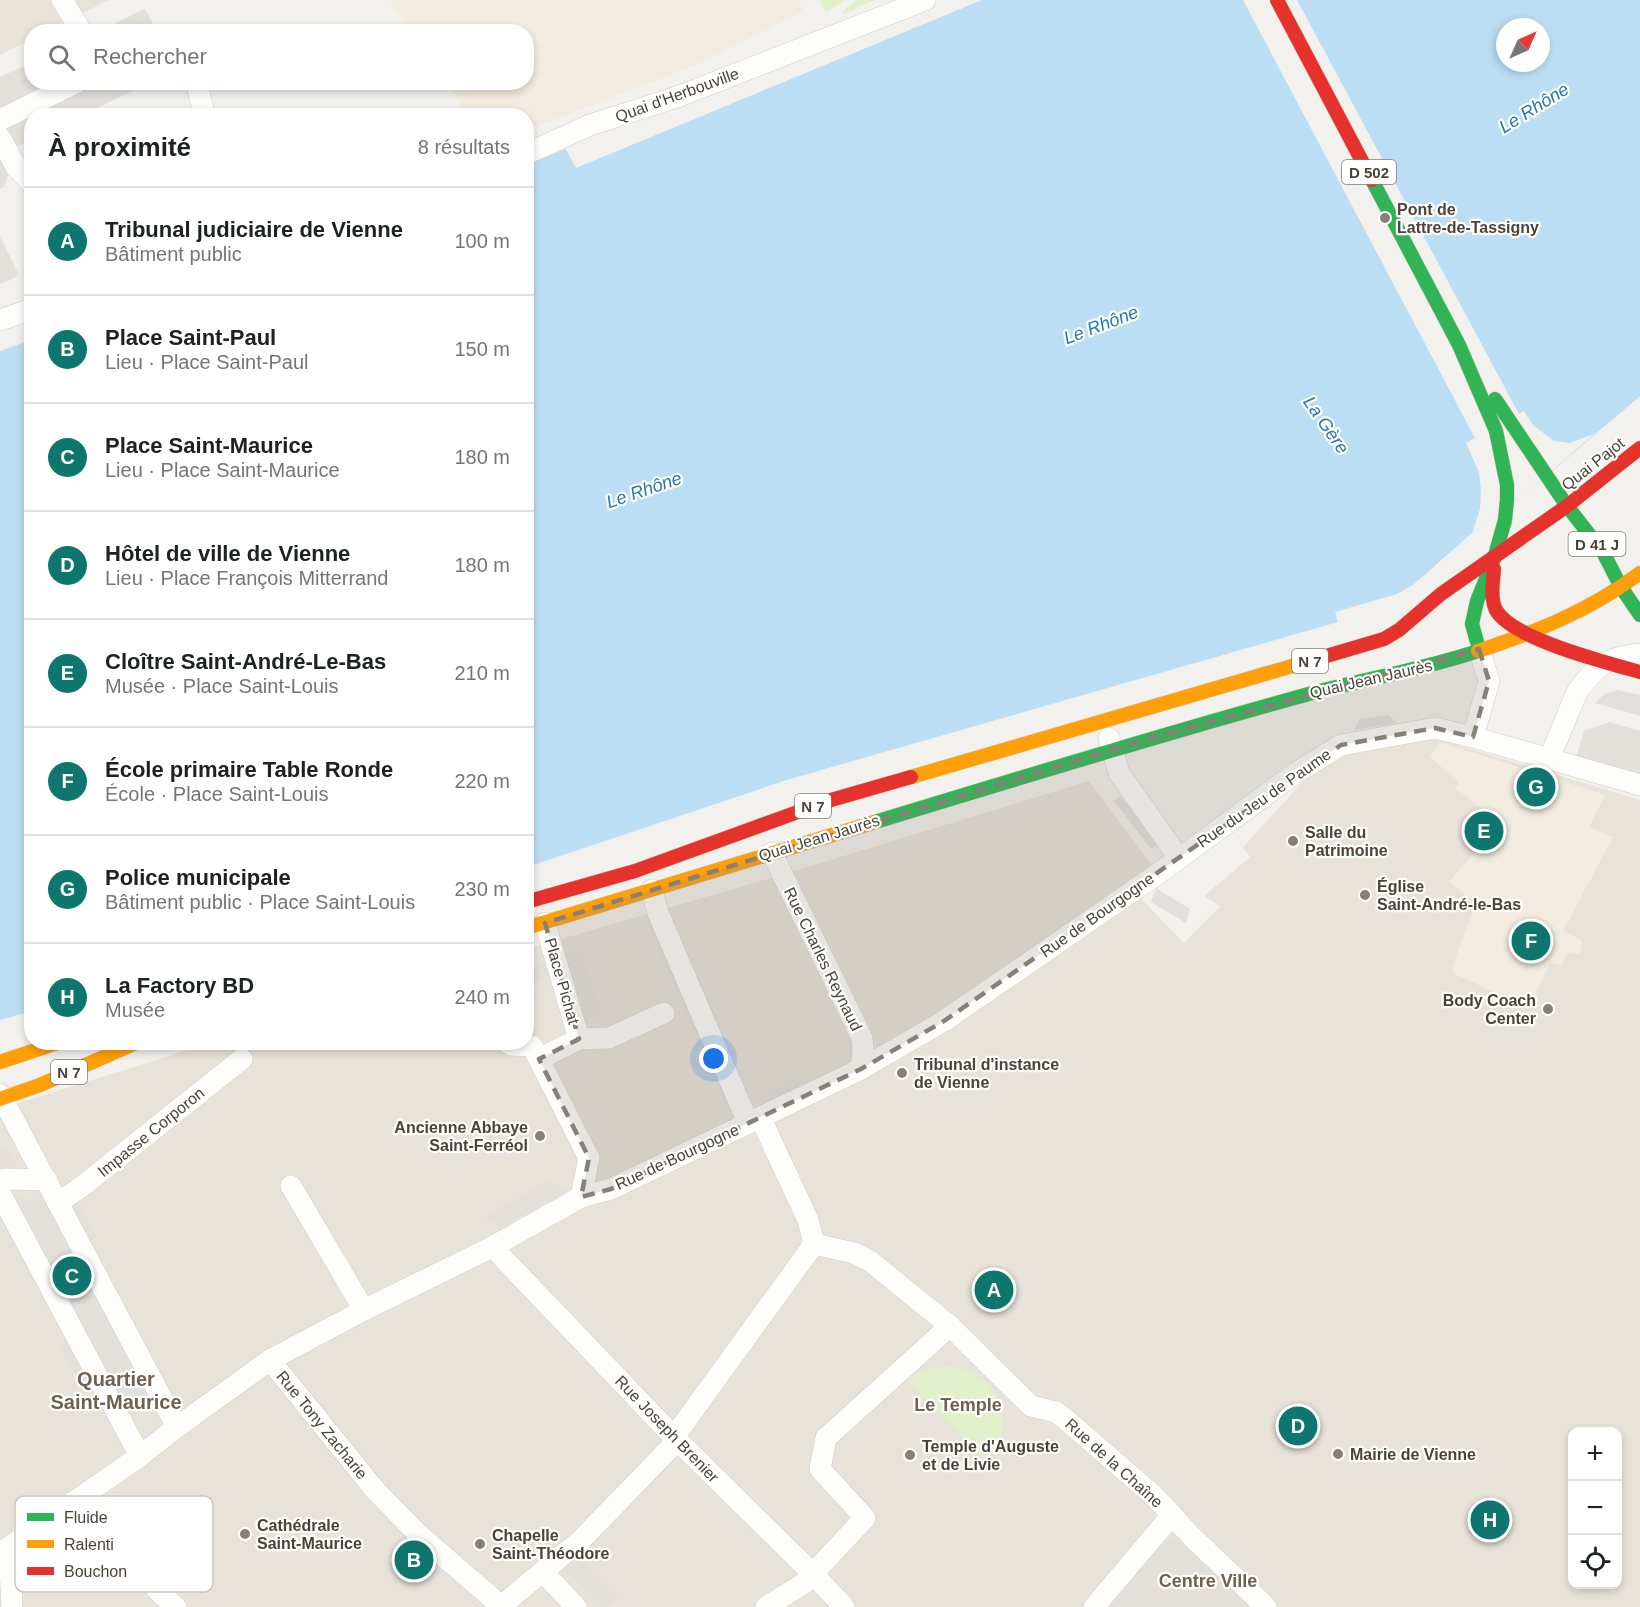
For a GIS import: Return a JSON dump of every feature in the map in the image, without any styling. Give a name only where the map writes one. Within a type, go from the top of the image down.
[{"type":"main road","name":"D 502","points":[[1277,0],[1459,345],[1496,431],[1507,485],[1505,520],[1494,559]]},
{"type":"main road","name":"D 502","points":[[1459,345],[1566,506]]},
{"type":"main road","name":"Quai Pajot","points":[[1566,506],[1640,448]]},
{"type":"main road","name":"N 7","points":[[1494,559],[1566,506]]},
{"type":"main road","name":"D 41 J","points":[[1566,506],[1603,552],[1621,587]]},
{"type":"main road","points":[[1494,559],[1492,594],[1498,614],[1529,634],[1640,672]]},
{"type":"main road","points":[[1479,649],[1472,624],[1477,601],[1494,559]]},
{"type":"main road","name":"Quai Jean Jaurès","points":[[534,900],[635,871],[831,800],[1384,639],[1400,630],[1441,594],[1494,559]]},
{"type":"main road","name":"N 7","points":[[1621,587],[1640,573]]},
{"type":"main road","points":[[1621,587],[1640,615]]},
{"type":"main road","name":"Quai Jean Jaurès","points":[[536,926],[1113,749],[1332,687],[1448,661],[1529,634],[1589,607],[1621,587]]},
{"type":"main road","name":"N 7","points":[[0,1062],[36,1050]]},
{"type":"main road","name":"N 7","points":[[1,1097],[40,1085],[120,1050]]},
{"type":"street","points":[[62,0],[77,24]]},
{"type":"street","name":"Quai d'Herbouville","points":[[534,150],[590,125],[677,97],[925,0]]},
{"type":"street","points":[[24,108],[61,90]]},
{"type":"street","points":[[198,90],[203,108]]},
{"type":"street","points":[[0,120],[24,108]]},
{"type":"street","points":[[0,137],[16,167],[24,176]]},
{"type":"street","points":[[0,320],[24,312]]},
{"type":"street","points":[[1473,737],[1489,681],[1479,649]]},
{"type":"street","points":[[1549,759],[1576,692],[1604,661],[1640,654]]},
{"type":"street","points":[[1104,720],[1119,773],[1172,863]]},
{"type":"street","name":"Rue du Jeu de Paume","points":[[1172,863],[1297,772],[1341,746],[1435,728],[1640,785]]},
{"type":"street","name":"Rue Charles Reynaud","points":[[772,853],[862,1038],[861,1069]]},
{"type":"street","name":"Rue de Bourgogne","points":[[83,1496],[270,1360],[364,1310],[494,1246],[581,1197],[611,1189],[861,1069],[944,1021],[1172,863]]},
{"type":"street","points":[[501,1606],[590,1532],[671,1447],[674,1437],[814,1244],[808,1220],[754,1120],[660,920],[652,890]]},
{"type":"street","name":"Place Pichat","points":[[536,926],[579,1039]]},
{"type":"street","points":[[529,1050],[536,1052],[579,1039],[609,1038],[664,1012]]},
{"type":"street","points":[[536,1052],[589,1158],[581,1197]]},
{"type":"street","name":"Impasse Corporon","points":[[58,1203],[242,1059]]},
{"type":"street","points":[[1,1097],[177,1427]]},
{"type":"street","points":[[0,1182],[5,1179],[47,1180]]},
{"type":"street","points":[[291,1186],[364,1310]]},
{"type":"street","points":[[0,1193],[140,1456]]},
{"type":"street","points":[[766,1607],[803,1584],[865,1518],[820,1468],[826,1438],[950,1326],[870,1262],[854,1253],[814,1244]]},
{"type":"street","name":"Rue Joseph Brenier","points":[[494,1246],[674,1437],[844,1607]]},
{"type":"street","name":"Rue de la Chaîne","points":[[950,1326],[1031,1406],[1056,1412],[1153,1495],[1192,1537],[1266,1607]]},
{"type":"street","name":"Rue Tony Zacharie","points":[[270,1360],[375,1490],[418,1534],[501,1606]]},
{"type":"street","points":[[1094,1607],[1172,1515]]},
{"type":"street","points":[[5,1550],[12,1607]]},
{"type":"street","points":[[543,1572],[576,1607]]},
{"type":"street","points":[[159,1592],[176,1607]]},
{"type":"highlighted area","points":[[1479,649],[1489,681],[1473,737],[1435,728],[1341,745],[944,1021],[861,1069],[611,1189],[581,1197],[589,1158],[539,1059],[579,1039],[545,923],[1153,737]]},
{"type":"shaded area","points":[[0,0],[109,0],[60,24],[24,24],[24,43],[0,55]]},
{"type":"shaded area","points":[[389,0],[798,0],[803,11],[696,65],[534,127],[534,108],[463,108],[452,90],[534,90],[534,24],[406,24]]},
{"type":"shaded area","points":[[145,9],[153,24],[113,24]]},
{"type":"shaded area","points":[[24,66],[24,90],[135,90],[97,108],[24,108],[24,143],[18,146],[4,187],[0,189],[0,77]]},
{"type":"shaded area","points":[[0,236],[18,273],[15,278],[0,284]]},
{"type":"shaded area","points":[[1618,690],[1640,695],[1640,716],[1595,703],[1604,694]]},
{"type":"shaded area","points":[[1389,715],[1397,723],[1354,730],[1360,719]]},
{"type":"shaded area","points":[[1610,722],[1640,731],[1640,777],[1576,759],[1584,731]]},
{"type":"shaded area","points":[[1428,739],[1441,740],[1640,800],[1640,1607],[0,1607],[0,1109],[188,1050],[534,1050],[534,947],[791,872],[1089,781],[1152,866],[1127,884],[1184,943],[1220,906],[1204,896],[1250,857],[1243,847],[1307,777],[1346,754]]},
{"type":"shaded area","points":[[1440,742],[1605,795],[1589,827],[1613,837],[1563,931],[1582,941],[1580,954],[1568,952],[1561,965],[1550,963],[1529,1008],[1455,974],[1452,968],[1471,916],[1478,904],[1449,882],[1500,823],[1455,788],[1459,782],[1430,757]]},
{"type":"shaded area","points":[[1120,796],[1158,844],[1151,849],[1114,801]]},
{"type":"shaded area","points":[[1156,888],[1190,909],[1186,923],[1151,902]]},
{"type":"shaded area","points":[[654,918],[732,1100],[724,1104],[646,921]]},
{"type":"shaded area","points":[[581,947],[602,1014],[586,1019],[565,952]]},
{"type":"shaded area","points":[[547,962],[551,978],[534,983],[534,966]]},
{"type":"shaded area","points":[[698,974],[749,1093],[742,1096],[690,977]]},
{"type":"shaded area","points":[[797,1077],[811,1085],[768,1106],[755,1098]]},
{"type":"shaded area","points":[[0,1146],[7,1146],[18,1168],[0,1167]]},
{"type":"shaded area","points":[[551,1179],[567,1192],[500,1228],[484,1216]]},
{"type":"shaded area","points":[[14,1197],[52,1201],[157,1401],[144,1409],[126,1408]]},
{"type":"shaded area","points":[[79,1204],[97,1237],[89,1241],[71,1209]]},
{"type":"shaded area","points":[[0,1212],[58,1308],[50,1312],[0,1220]]},
{"type":"shaded area","points":[[58,1343],[74,1343],[97,1385],[82,1388]]},
{"type":"shaded area","points":[[1170,1538],[1177,1539],[1252,1607],[1109,1607],[1161,1544]]},
{"type":"shaded area","points":[[579,1557],[619,1598],[609,1607],[601,1607],[565,1571]]},
{"type":"green space","points":[[821,0],[845,0],[826,13],[820,3]]},
{"type":"green space","points":[[856,0],[875,0],[843,14],[843,11]]},
{"type":"green space","points":[[950,1366],[974,1373],[981,1378],[990,1386],[1001,1407],[1003,1430],[1000,1441],[986,1460],[909,1384],[910,1378],[920,1372]]},
{"type":"water","points":[[982,0],[1640,0],[1640,396],[1530,490],[1472,533],[1413,585],[1397,594],[1335,612],[1338,622],[790,779],[534,865],[534,162],[566,149],[576,168]]},
{"type":"water","points":[[24,342],[24,1013],[0,1020],[0,351]]},
{"type":"pier","name":"Pont de Lattre-de-Tassigny","points":[[1243,0],[1297,0],[1519,414],[1524,411],[1533,425],[1554,441],[1570,443],[1594,434],[1530,490],[1472,533],[1480,509],[1481,490],[1479,472],[1466,443],[1475,438]]},
{"type":"traffic: fast","points":[[1372,180],[1459,345],[1496,431],[1507,485],[1507,500],[1505,520],[1494,559],[1477,601],[1472,624],[1479,649]]},
{"type":"traffic: fast","points":[[1495,399],[1567,506],[1603,552],[1621,587],[1640,615]]},
{"type":"traffic: fast","points":[[875,822],[1245,712],[1478,651]]},
{"type":"traffic: slow","points":[[1478,651],[1562,619],[1602,598],[1640,573]]},
{"type":"traffic: slow","points":[[911,777],[1306,662]]},
{"type":"traffic: slow","points":[[534,926],[875,822]]},
{"type":"traffic: slow","points":[[0,1062],[36,1050]]},
{"type":"traffic: slow","points":[[0,1099],[40,1085],[120,1050]]},
{"type":"traffic: jam","points":[[1277,0],[1372,180]]},
{"type":"traffic: jam","points":[[1306,662],[1384,639],[1399,630],[1441,594],[1567,506],[1640,448]]},
{"type":"traffic: jam","points":[[1494,569],[1493,600],[1496,610],[1505,621],[1540,640],[1640,672]]},
{"type":"traffic: jam","points":[[534,900],[635,871],[831,800],[911,777]]},
{"type":"place","name":"Pont de Lattre-de-Tassigny","points":[[1385,218]]},
{"type":"place","name":"Police municipale","points":[[1536,787]]},
{"type":"place","name":"Cloître Saint-André-Le-Bas","points":[[1484,831]]},
{"type":"place","name":"Salle du Patrimoine","points":[[1293,841]]},
{"type":"place","name":"Église Saint-André-le-Bas","points":[[1365,895]]},
{"type":"place","name":"École primaire Table Ronde","points":[[1531,941]]},
{"type":"place","name":"Body Coach Center","points":[[1548,1009]]},
{"type":"place","name":"Tribunal d'instance de Vienne","points":[[902,1073]]},
{"type":"place","name":"Ancienne Abbaye Saint-Ferréol","points":[[540,1136]]},
{"type":"place","name":"Place Saint-Maurice","points":[[72,1276]]},
{"type":"place","name":"Tribunal judiciaire de Vienne","points":[[994,1290]]},
{"type":"place","name":"Hôtel de ville de Vienne","points":[[1298,1426]]},
{"type":"place","name":"Mairie de Vienne","points":[[1338,1454]]},
{"type":"place","name":"Temple d'Auguste et de Livie","points":[[910,1455]]},
{"type":"place","name":"La Factory BD","points":[[1490,1520]]},
{"type":"place","name":"Cathédrale Saint-Maurice","points":[[245,1534]]},
{"type":"place","name":"Chapelle Saint-Théodore","points":[[480,1544]]},
{"type":"place","name":"Place Saint-Paul","points":[[414,1560]]},
{"type":"district","name":"Quartier Saint-Maurice","points":[[116,1390]]},
{"type":"district","name":"Le Temple","points":[[958,1405]]},
{"type":"district","name":"Centre Ville","points":[[1208,1581]]},
{"type":"water label","name":"Le Rhône","points":[[1534,108]]},
{"type":"water label","name":"Le Rhône","points":[[1101,325]]},
{"type":"water label","name":"La Gère","points":[[1326,425]]},
{"type":"water label","name":"Le Rhône","points":[[644,490]]}]
